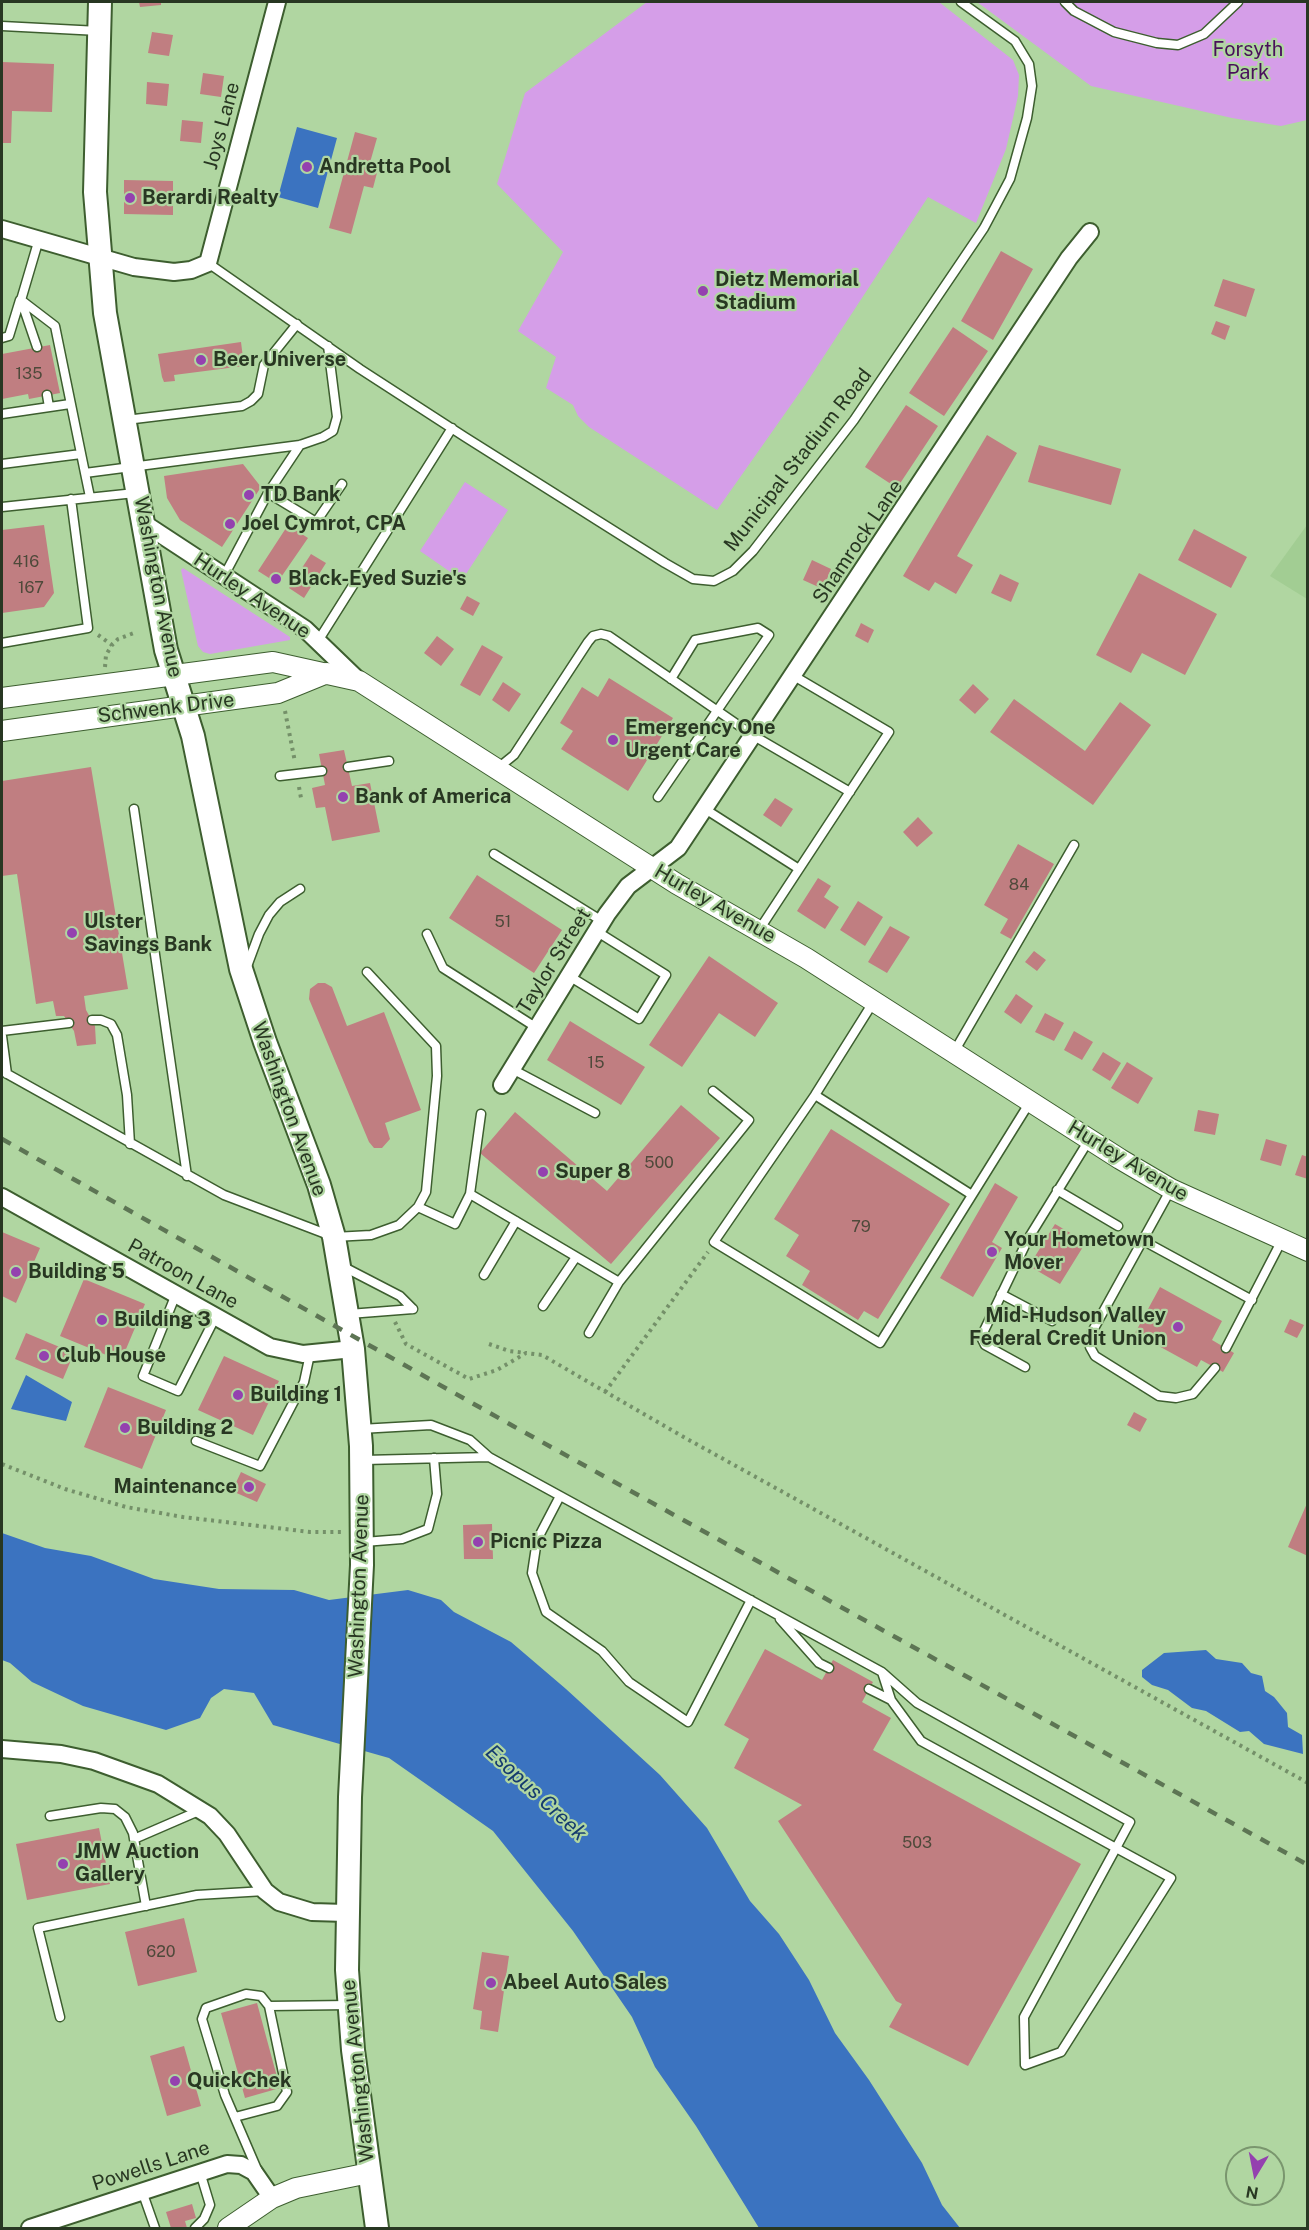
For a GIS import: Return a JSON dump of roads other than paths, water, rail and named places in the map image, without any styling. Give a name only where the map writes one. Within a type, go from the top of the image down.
[{"type":"main road","name":"Washington Avenue","points":[[100,2],[95,192],[105,313],[166,650],[193,736],[243,978],[305,1144],[334,1237],[353,1349],[360,1429],[362,1565],[346,1913],[349,2005],[377,2229]]},
{"type":"street","name":"Joys Lane","points":[[208,262],[278,2]]},
{"type":"street","points":[[2,229],[134,267],[174,272],[191,270],[208,262]]},
{"type":"street","name":"Shamrock Lane","points":[[653,868],[678,848],[705,809],[1068,258],[1090,232]]},
{"type":"street","name":"Hurley Avenue","points":[[145,524],[305,629],[359,681],[653,868],[874,1001],[1171,1189],[1308,1251]]},
{"type":"street","name":"Schwenk Drive","points":[[2,699],[273,663],[359,681]]},
{"type":"street","name":"Schwenk Drive","points":[[2,731],[278,693],[327,673]]},
{"type":"street","name":"Taylor Street","points":[[502,1085],[599,926],[628,886],[653,868]]},
{"type":"street","name":"Patroon Lane","points":[[2,1197],[270,1347],[286,1352],[310,1354],[353,1349]]},
{"type":"street","points":[[2,1749],[61,1754],[94,1761],[158,1784],[201,1810],[227,1834],[265,1891],[279,1902],[295,1908],[346,1913]]},
{"type":"street","name":"Powells Lane","points":[[30,2229],[200,2171],[227,2164],[241,2165],[254,2172],[272,2198]]},
{"type":"street","points":[[228,2229],[272,2198],[319,2181],[369,2173]]},
{"type":"lane","name":"Municipal Stadium Road","points":[[208,262],[360,369],[452,428],[693,579],[714,581],[733,571],[753,551],[854,420],[984,228],[1010,179],[1028,118],[1032,86],[1029,64],[1015,41],[961,2]]},
{"type":"lane","points":[[1065,2],[1074,11],[1114,32],[1157,43],[1178,45],[1204,34],[1238,2]]},
{"type":"lane","points":[[2,26],[99,31]]},
{"type":"lane","points":[[2,339],[9,336],[39,238]]},
{"type":"lane","points":[[21,300],[37,348]]},
{"type":"lane","points":[[21,300],[55,326],[90,497]]},
{"type":"lane","points":[[125,420],[242,406],[251,401],[258,394],[264,365],[297,324]]},
{"type":"lane","points":[[85,473],[300,445],[328,434],[336,424],[328,346]]},
{"type":"lane","points":[[47,395],[49,407]]},
{"type":"lane","points":[[2,414],[70,404]]},
{"type":"lane","points":[[318,641],[452,428]]},
{"type":"lane","points":[[224,576],[268,493],[300,445]]},
{"type":"lane","points":[[2,464],[81,454]]},
{"type":"lane","points":[[268,493],[316,522],[342,484]]},
{"type":"lane","points":[[2,507],[139,493]]},
{"type":"lane","points":[[2,643],[88,628],[71,499]]},
{"type":"lane","points":[[658,796],[769,635],[758,628],[695,640],[671,679]]},
{"type":"lane","points":[[498,768],[514,755],[593,636],[609,636],[754,736],[850,792]]},
{"type":"lane","points":[[759,930],[889,732],[794,676]]},
{"type":"lane","points":[[348,767],[389,761]]},
{"type":"lane","points":[[280,776],[322,771]]},
{"type":"lane","points":[[134,809],[187,1176]]},
{"type":"lane","points":[[705,809],[799,869]]},
{"type":"lane","points":[[954,1052],[1074,845]]},
{"type":"lane","points":[[494,854],[666,975],[639,1019],[569,976]]},
{"type":"lane","points":[[243,978],[259,933],[269,915],[280,902],[300,890]]},
{"type":"lane","points":[[427,934],[443,968],[537,1028]]},
{"type":"lane","points":[[2,1036],[4,1072],[187,1176],[261,1211],[334,1237],[371,1236],[399,1226],[418,1207],[426,1192],[437,1076],[436,1046],[367,972]]},
{"type":"lane","points":[[874,1001],[815,1095],[714,1242],[880,1343],[1030,1101]]},
{"type":"lane","points":[[92,1020],[101,1020],[111,1024],[117,1035],[126,1084],[130,1144]]},
{"type":"lane","points":[[2,1031],[69,1023]]},
{"type":"lane","points":[[512,1069],[595,1113]]},
{"type":"lane","points":[[589,1333],[619,1282],[748,1120],[713,1091]]},
{"type":"lane","points":[[815,1095],[972,1195]]},
{"type":"lane","points":[[418,1207],[455,1224],[470,1194],[481,1114]]},
{"type":"lane","points":[[1025,1367],[984,1345],[981,1341],[1001,1294],[1057,1190],[1090,1139]]},
{"type":"lane","points":[[1171,1189],[1092,1332],[1090,1347],[1095,1356],[1159,1396],[1176,1398],[1193,1394],[1215,1368]]},
{"type":"lane","points":[[1057,1190],[1118,1226]]},
{"type":"lane","points":[[470,1194],[619,1282]]},
{"type":"lane","points":[[484,1275],[516,1221]]},
{"type":"lane","points":[[1142,1240],[1252,1300]]},
{"type":"lane","points":[[1226,1348],[1282,1240]]},
{"type":"lane","points":[[543,1306],[576,1257]]},
{"type":"lane","points":[[339,1264],[394,1292],[413,1309],[392,1308],[348,1314]]},
{"type":"lane","points":[[176,1294],[143,1376],[178,1391],[216,1316]]},
{"type":"lane","points":[[1001,1294],[1052,1321]]},
{"type":"lane","points":[[196,1441],[260,1466],[304,1382],[310,1354]]},
{"type":"lane","points":[[360,1429],[431,1425],[470,1440],[489,1457],[882,1672],[917,1703],[1130,1822],[1116,1848],[1024,2017],[1025,2065],[1061,2052],[1171,1878],[1116,1848],[921,1741],[891,1700],[882,1672]]},
{"type":"lane","points":[[361,1460],[489,1457]]},
{"type":"lane","points":[[361,1537],[402,1539],[428,1529],[437,1494],[434,1458]]},
{"type":"lane","points":[[560,1496],[537,1540],[532,1573],[546,1612],[602,1651],[629,1682],[688,1722],[751,1600]]},
{"type":"lane","points":[[776,1614],[819,1663],[829,1668]]},
{"type":"lane","points":[[869,1689],[891,1700]]},
{"type":"lane","points":[[50,1816],[101,1808],[115,1809],[125,1817],[134,1839],[146,1906]]},
{"type":"lane","points":[[134,1839],[201,1810]]},
{"type":"lane","points":[[60,2016],[38,1928],[197,1895],[265,1891]]},
{"type":"lane","points":[[235,2117],[277,2106],[287,2092],[269,2006],[261,1996],[246,1994],[206,2008],[202,2019],[235,2117],[251,2150],[261,2180]]},
{"type":"lane","points":[[269,2006],[349,2005]]},
{"type":"lane","points":[[195,2229],[204,2219],[210,2205],[200,2171]]},
{"type":"lane","points":[[141,2191],[155,2229]]},
{"type":"water","name":"Andretta Pool","points":[[297,127],[337,138],[318,208],[278,197]]},
{"type":"water","points":[[26,1375],[72,1402],[66,1421],[11,1409]]},
{"type":"water","name":"Esopus Creek","points":[[2,1533],[45,1548],[91,1556],[154,1579],[219,1589],[294,1590],[329,1600],[408,1590],[441,1600],[454,1612],[511,1642],[660,1775],[707,1828],[750,1901],[779,1934],[809,1980],[835,2033],[869,2080],[922,2163],[942,2205],[960,2228],[759,2228],[696,2126],[655,2067],[632,2017],[573,1931],[493,1831],[389,1758],[273,1725],[254,1693],[224,1689],[211,1698],[200,1718],[166,1730],[83,1706],[32,1682],[10,1663],[2,1660]]},
{"type":"water","points":[[1206,1650],[1216,1659],[1242,1663],[1251,1673],[1262,1676],[1265,1691],[1274,1697],[1287,1713],[1288,1727],[1302,1735],[1303,1754],[1264,1744],[1249,1731],[1240,1732],[1206,1711],[1192,1708],[1168,1690],[1152,1685],[1142,1677],[1142,1670],[1164,1653]]},
{"type":"railway","points":[[2,1139],[513,1426],[1308,1865]]},
{"type":"place","name":"Andretta Pool","points":[[307,167]]},
{"type":"place","name":"Berardi Realty","points":[[130,198]]},
{"type":"place","name":"Dietz Memorial Stadium","points":[[703,291]]},
{"type":"place","name":"Beer Universe","points":[[201,360]]},
{"type":"place","name":"TD Bank","points":[[249,495]]},
{"type":"place","name":"Joel Cymrot, CPA","points":[[230,524]]},
{"type":"place","name":"Black-Eyed Suzie's","points":[[276,579]]},
{"type":"place","name":"Emergency One Urgent Care","points":[[613,740]]},
{"type":"place","name":"Bank of America","points":[[343,797]]},
{"type":"place","name":"Ulster Savings Bank","points":[[72,933]]},
{"type":"place","name":"Super 8","points":[[543,1172]]},
{"type":"place","name":"Your Hometown Mover","points":[[992,1252]]},
{"type":"place","name":"Building 5","points":[[16,1272]]},
{"type":"place","name":"Building 3","points":[[102,1320]]},
{"type":"place","name":"Mid-Hudson Valley Federal Credit Union","points":[[1178,1327]]},
{"type":"place","name":"Club House","points":[[44,1356]]},
{"type":"place","name":"Building 1","points":[[238,1395]]},
{"type":"place","name":"Building 2","points":[[125,1428]]},
{"type":"place","name":"Maintenance","points":[[249,1487]]},
{"type":"place","name":"Picnic Pizza","points":[[478,1542]]},
{"type":"place","name":"JMW Auction Gallery","points":[[63,1864]]},
{"type":"place","name":"Abeel Auto Sales","points":[[491,1983]]},
{"type":"place","name":"QuickChek","points":[[175,2081]]},
{"type":"park label","name":"Forsyth Park","points":[[1248,62]]}]
